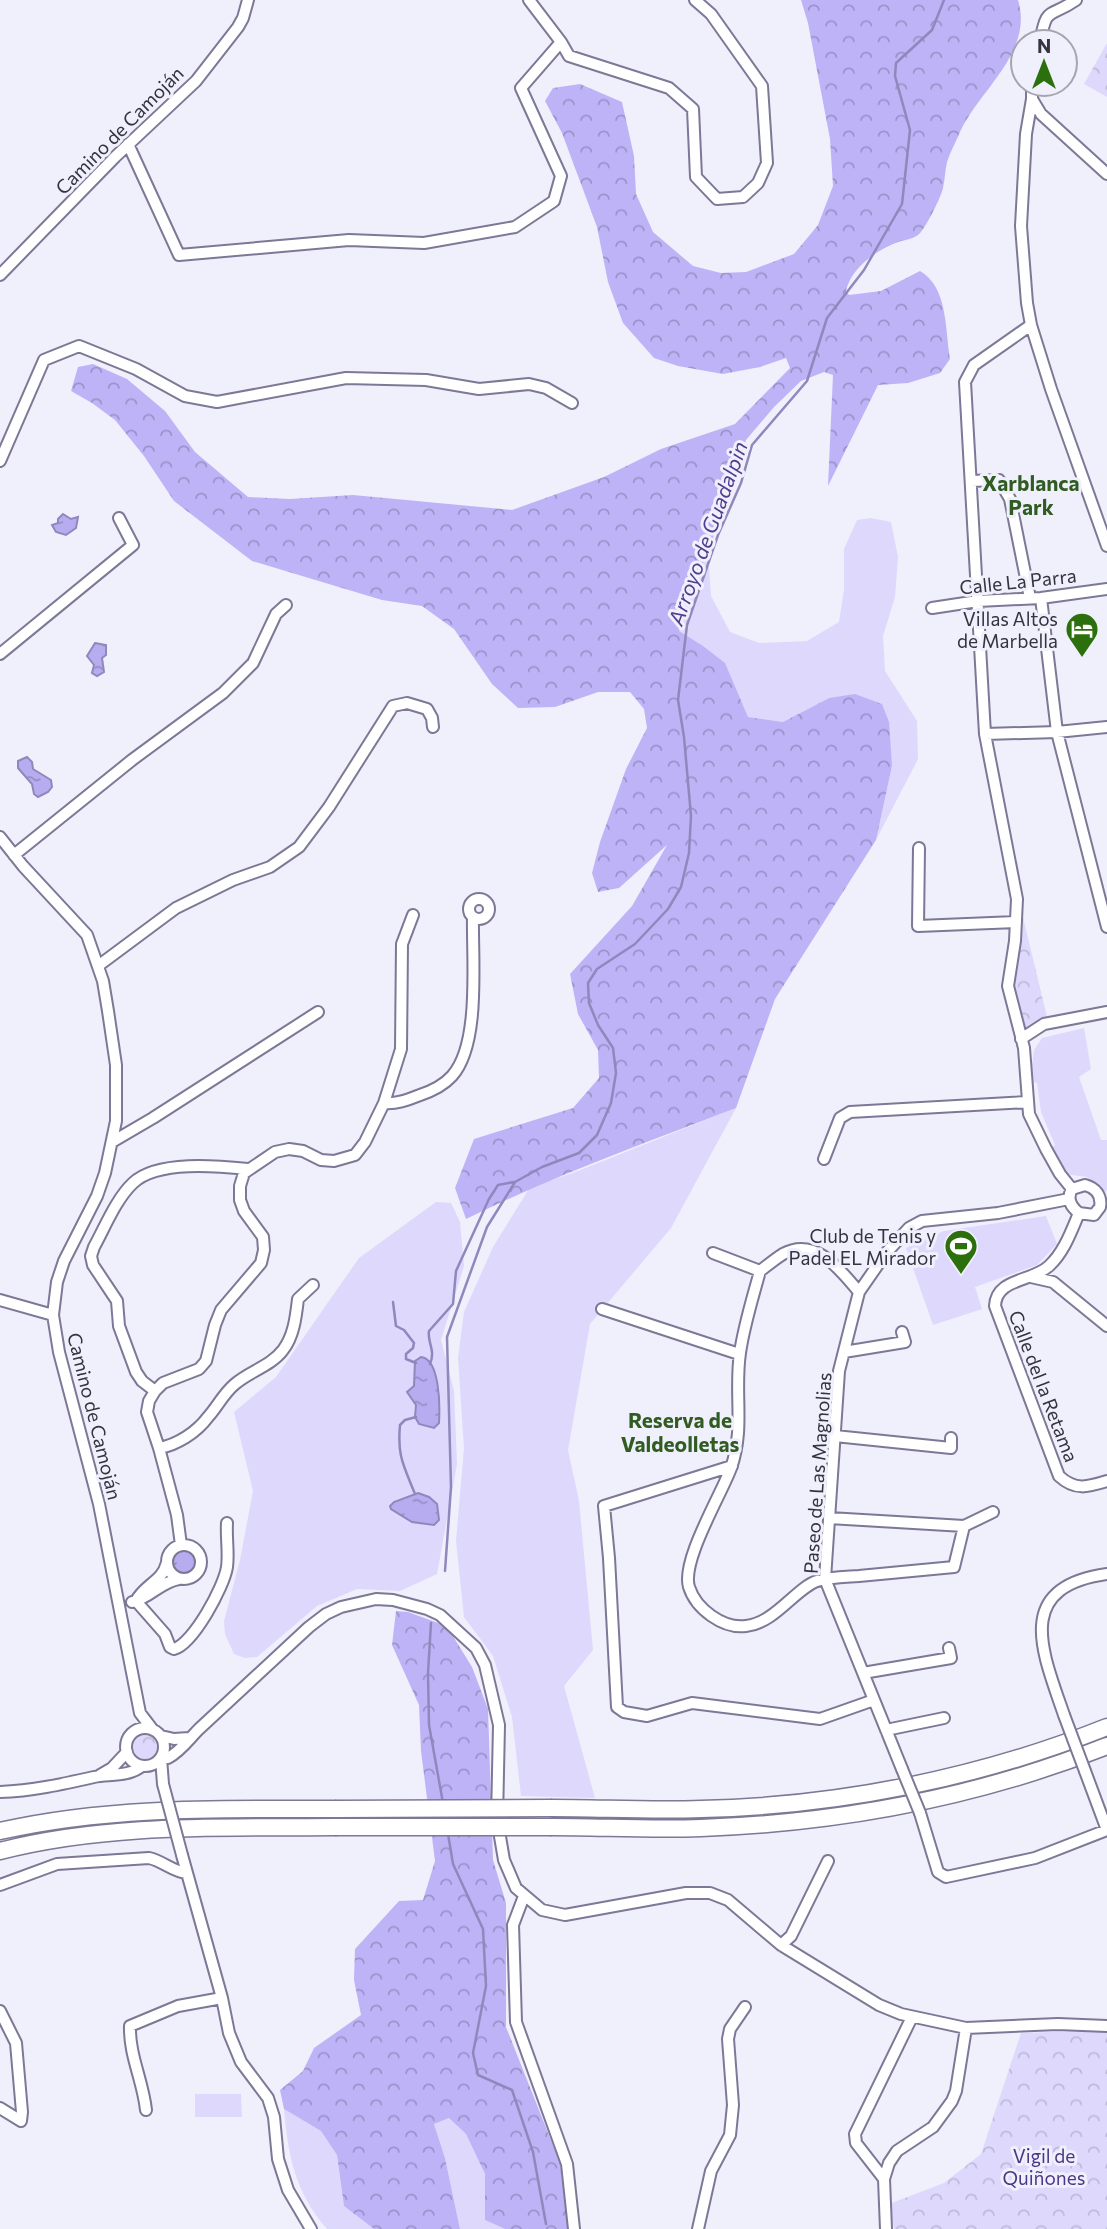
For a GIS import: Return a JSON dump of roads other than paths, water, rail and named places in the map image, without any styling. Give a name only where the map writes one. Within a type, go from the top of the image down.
[{"type":"highway","points":[[0,1831],[115,1813],[186,1809],[701,1809],[842,1796],[929,1781],[994,1765],[1107,1727]]},
{"type":"highway","points":[[0,1850],[68,1838],[164,1829],[700,1828],[796,1821],[934,1800],[1007,1781],[1107,1746]]},
{"type":"street","name":"Camino de Camoján","points":[[0,275],[128,144],[196,81],[238,27],[248,0]]},
{"type":"street","points":[[529,0],[569,55],[669,88],[693,109],[696,177],[717,199],[743,198],[758,183],[767,163],[762,86],[711,14],[695,0]]},
{"type":"street","points":[[1042,28],[1044,18],[1051,12],[1076,0]]},
{"type":"street","points":[[128,144],[179,255],[349,240],[424,243],[515,227],[554,201],[561,176],[521,88],[561,42]]},
{"type":"street","points":[[1032,99],[1041,114],[1107,174]]},
{"type":"street","points":[[1032,99],[1026,126],[1021,226],[1031,325],[1107,546]]},
{"type":"street","points":[[1026,126],[1032,117],[1041,114]]},
{"type":"street","points":[[1031,325],[974,365],[965,382],[985,734],[1017,899],[1008,986],[1024,1048],[1029,1114],[1070,1194],[1073,1208],[1087,1216],[1100,1217],[1104,1197],[1089,1186],[1080,1185],[1070,1194]]},
{"type":"street","points":[[0,461],[44,360],[79,346],[136,369],[185,396],[217,402],[346,378],[426,380],[479,389],[529,384],[546,388],[572,403]]},
{"type":"street","points":[[971,481],[999,480],[1010,499],[1036,598],[1057,732],[1107,926]]},
{"type":"street","points":[[0,654],[133,545],[118,518]]},
{"type":"street","name":"Calle La Parra","points":[[932,608],[1107,589]]},
{"type":"street","points":[[14,855],[132,760],[223,694],[253,663],[276,614],[286,605]]},
{"type":"street","points":[[98,966],[176,908],[233,880],[270,867],[299,847],[329,807],[393,706],[407,704],[426,709],[432,718],[433,727]]},
{"type":"street","points":[[985,734],[1057,732],[1107,727]]},
{"type":"street","name":"Camino de Camoján","points":[[0,837],[87,935],[103,981],[116,1065],[117,1110],[112,1142],[97,1196],[64,1261],[57,1282],[54,1315],[59,1352],[99,1504],[140,1713],[157,1733]]},
{"type":"street","points":[[919,848],[918,926],[1016,922]]},
{"type":"street","points":[[181,1545],[177,1515],[147,1412],[149,1401],[163,1384],[198,1369],[206,1361],[221,1310],[261,1263],[263,1237],[244,1212],[240,1200],[244,1173],[275,1152],[289,1149],[303,1151],[321,1160],[344,1160],[355,1155],[365,1142],[384,1103],[401,1049],[402,944],[413,915]]},
{"type":"street","points":[[384,1103],[396,1104],[437,1089],[459,1066],[472,1006],[473,917]]},
{"type":"street","points":[[112,1142],[318,1012]]},
{"type":"street","points":[[1021,1039],[1044,1024],[1107,1012]]},
{"type":"street","points":[[824,1159],[840,1118],[850,1112],[1027,1102]]},
{"type":"street","points":[[155,1391],[142,1381],[136,1372],[119,1326],[117,1301],[93,1265],[91,1256],[94,1247],[129,1187],[138,1178],[168,1168],[219,1166],[248,1169]]},
{"type":"street","name":"Paseo de Las Magnolias","points":[[1070,1194],[998,1213],[922,1222],[909,1228],[886,1253],[859,1293],[839,1371],[825,1579],[920,1813],[939,1872],[946,1877],[1035,1858],[1107,1830]]},
{"type":"street","points":[[1053,1282],[1059,1256],[1079,1213]]},
{"type":"street","points":[[859,1293],[835,1264],[819,1253],[803,1249],[785,1253],[760,1271],[740,1354],[739,1444],[732,1466],[707,1519],[688,1574],[689,1586],[708,1614],[732,1625],[747,1626],[763,1620],[785,1606],[814,1582],[954,1567],[964,1526]]},
{"type":"street","points":[[713,1253],[760,1271]]},
{"type":"street","points":[[1031,1277],[1046,1269],[1059,1256]]},
{"type":"street","points":[[1031,1277],[1053,1282],[1107,1326]]},
{"type":"street","name":"Calle del la Retama","points":[[1031,1277],[1005,1286],[997,1294],[996,1313],[1059,1476],[1072,1486],[1080,1488],[1088,1488],[1107,1480]]},
{"type":"street","points":[[159,1448],[169,1446],[192,1433],[229,1389],[276,1358],[290,1338],[298,1299],[313,1285]]},
{"type":"street","points":[[0,1300],[54,1315]]},
{"type":"street","points":[[602,1309],[740,1354]]},
{"type":"street","points":[[844,1352],[905,1342],[902,1332]]},
{"type":"street","points":[[835,1436],[951,1448],[951,1438]]},
{"type":"street","points":[[732,1466],[604,1506],[617,1707],[624,1712],[647,1716],[692,1703],[820,1719],[874,1700]]},
{"type":"street","points":[[829,1518],[964,1526],[993,1512]]},
{"type":"street","points":[[136,1601],[165,1634],[170,1647],[174,1650],[180,1647],[202,1619],[223,1583],[227,1568],[227,1523]]},
{"type":"street","points":[[120,1604],[136,1601],[144,1599],[168,1581],[193,1577],[201,1565],[197,1551],[189,1545],[181,1545],[171,1551],[163,1573],[140,1592],[136,1601]]},
{"type":"street","points":[[166,1564],[171,1574],[179,1579]]},
{"type":"street","points":[[1101,1575],[1058,1590],[1047,1603],[1042,1631],[1045,1653],[1065,1715],[1107,1830]]},
{"type":"street","points":[[161,1757],[169,1758],[187,1744],[189,1738],[326,1614],[341,1607],[376,1600],[393,1600],[427,1608],[440,1615],[464,1636],[476,1648],[485,1665],[499,1725],[496,1793],[501,1846],[510,1877],[524,1896],[542,1910],[565,1916],[686,1893],[710,1893],[728,1900],[781,1945],[878,2005],[912,2017],[966,2028],[1058,2024],[1107,2026]]},
{"type":"street","points":[[863,1673],[951,1658],[949,1648]]},
{"type":"street","name":"Camino de Camoján","points":[[135,1731],[140,1713]]},
{"type":"street","points":[[886,1730],[944,1718]]},
{"type":"street","points":[[0,1792],[59,1785],[99,1776],[112,1768],[127,1752],[129,1738],[135,1731],[144,1728],[174,1739],[189,1738]]},
{"type":"street","points":[[157,1733],[164,1744],[161,1757],[163,1783],[222,1998],[229,2033],[241,2062],[268,2098],[274,2117],[278,2159],[288,2190],[311,2229]]},
{"type":"street","points":[[127,1752],[133,1762],[143,1766],[163,1783]]},
{"type":"street","points":[[99,1776],[106,1777],[136,1770],[154,1764],[161,1757]]},
{"type":"street","points":[[0,1885],[44,1868],[71,1862],[149,1858],[187,1873]]},
{"type":"street","points":[[781,1945],[791,1936],[828,1861]]},
{"type":"street","points":[[524,1896],[513,1925],[516,2022],[567,2164],[574,2229]]},
{"type":"street","points":[[146,2110],[144,2089],[129,2043],[130,2026],[178,2007],[222,1998]]},
{"type":"street","points":[[698,2229],[711,2171],[730,2135],[733,2105],[728,2039],[730,2029],[745,2007]]},
{"type":"street","points":[[0,2011],[16,2043],[21,2096],[21,2122],[2,2109],[21,2096]]},
{"type":"street","points":[[884,2179],[856,2143],[855,2134],[912,2017]]},
{"type":"street","points":[[886,2229],[884,2179],[892,2155],[933,2127],[952,2101],[966,2028]]},
{"type":"water","points":[[63,514],[71,519],[78,517],[76,528],[66,535],[56,532],[52,525],[58,523]]},
{"type":"water","points":[[95,643],[106,645],[106,655],[102,658],[104,672],[97,676],[92,673],[94,665],[87,656]]},
{"type":"water","points":[[27,757],[32,762],[33,769],[51,780],[52,787],[38,797],[34,794],[32,784],[18,768],[18,761]]},
{"type":"water","points":[[421,1357],[432,1366],[437,1384],[439,1423],[434,1428],[419,1424],[415,1417],[416,1405],[407,1392],[414,1386],[415,1361]]},
{"type":"water","points":[[418,1493],[437,1504],[439,1520],[434,1525],[412,1522],[391,1509],[390,1506],[394,1502]]},
{"type":"water","points":[[184,1550],[193,1554],[197,1563],[193,1572],[184,1576],[175,1572],[171,1563],[175,1554]]},
{"type":"waterway","name":"Arroyo de Guadalpin","points":[[445,1571],[451,1487],[447,1337],[487,1227],[515,1182],[542,1167],[579,1153],[597,1135],[611,1103],[616,1073],[613,1048],[598,1025],[589,1003],[588,983],[597,969],[635,944],[668,909],[681,887],[689,853],[691,816],[678,700],[687,625],[718,535],[741,483],[752,445],[807,381],[827,318],[864,270],[902,204],[910,130],[895,76],[896,63],[932,30],[944,0]]},
{"type":"waterway","points":[[430,1364],[432,1354],[429,1331],[453,1304],[456,1271],[489,1199],[498,1185],[514,1182]]},
{"type":"waterway","points":[[393,1302],[396,1326],[404,1330],[414,1343],[413,1348],[406,1354],[406,1359],[416,1363]]},
{"type":"waterway","points":[[415,1494],[402,1461],[399,1436],[400,1425],[405,1420],[416,1417]]},
{"type":"waterway","name":"Arroyo de Guadalpin","points":[[431,1623],[429,1725],[443,1803]]},
{"type":"waterway","name":"Arroyo de Guadalpin","points":[[448,1834],[453,1864],[483,1929],[486,1986],[473,2053],[478,2075],[512,2090],[533,2152],[546,2224]]},
{"type":"place","name":"Villas Altos de Marbella","points":[[1082,659]]},
{"type":"place","name":"Club de Tenis y Padel EL Mirador","points":[[961,1276]]},
{"type":"district","name":"Xarblanca Park","points":[[1031,494]]},
{"type":"district","name":"Reserva de Valdeolletas","points":[[680,1431]]},
{"type":"park label","name":"Vigil de Quiñones","points":[[1044,2166]]}]
